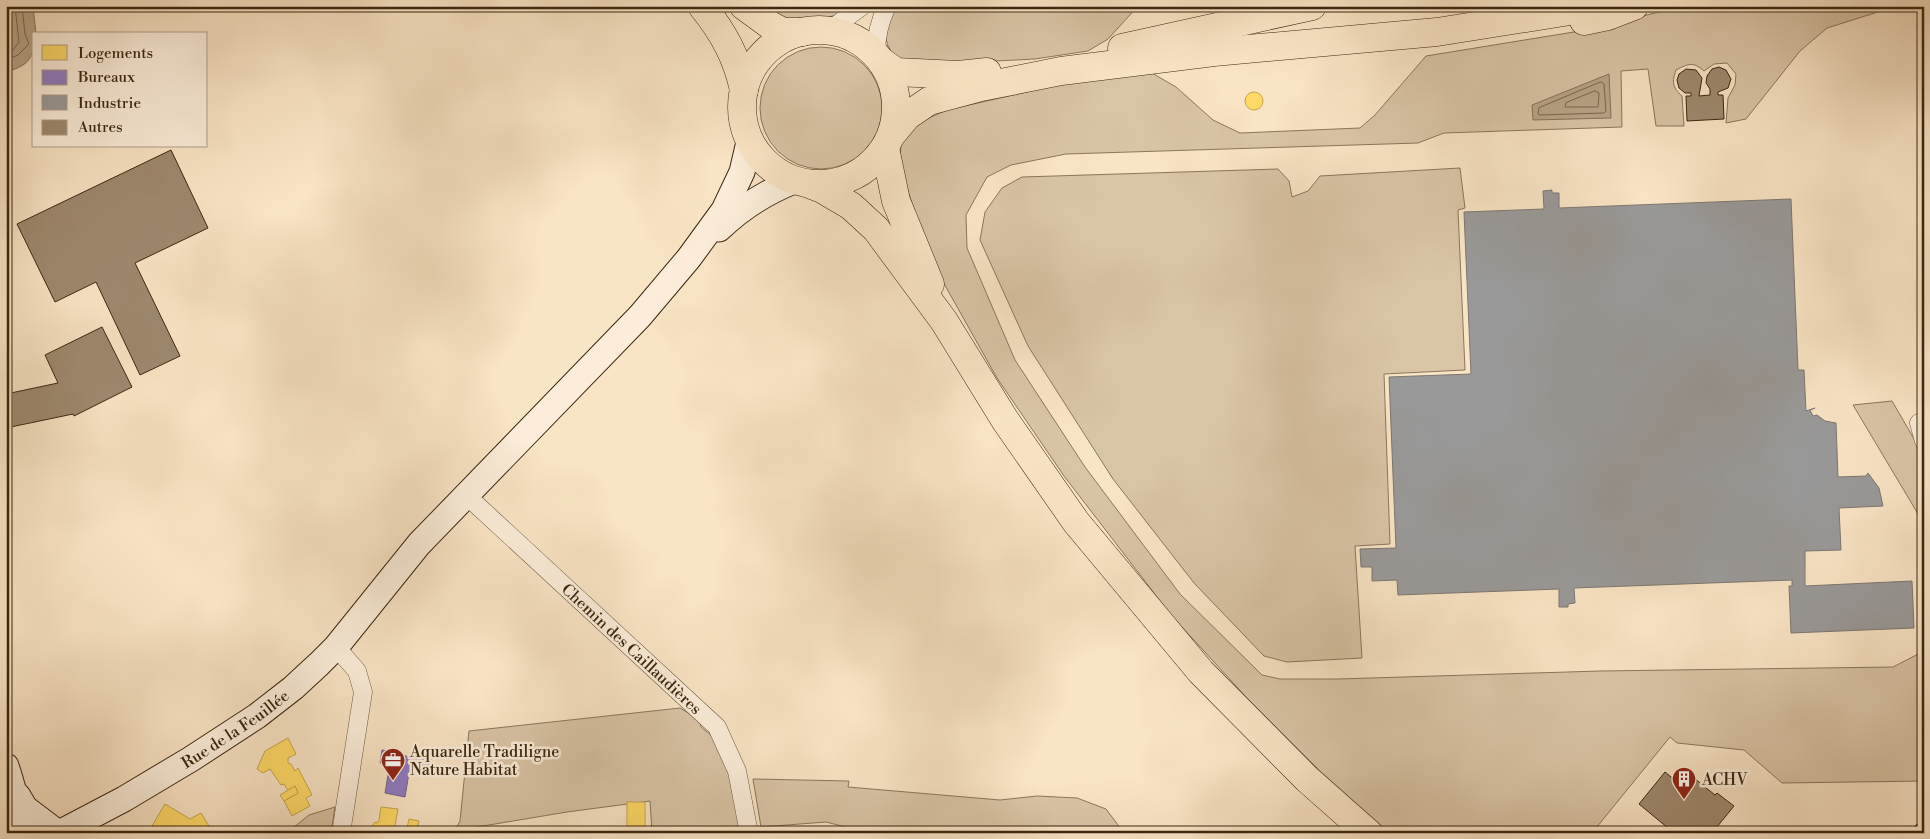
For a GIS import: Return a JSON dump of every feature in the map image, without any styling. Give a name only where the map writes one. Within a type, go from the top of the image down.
[{"type":"main road","points":[[702,6],[726,39],[741,75],[744,90]]},
{"type":"main road","points":[[744,6],[770,26],[783,32],[830,30],[860,42],[896,72],[929,75],[958,75],[1024,69],[1312,6]]},
{"type":"main road","points":[[1411,34],[1434,20],[1519,6]]},
{"type":"main road","points":[[802,183],[832,184],[853,177],[871,165],[907,116],[930,101],[981,87],[1061,71],[1146,59],[1437,32],[1601,6]]},
{"type":"main road","points":[[1411,34],[1429,46],[1440,45],[1526,33],[1608,16],[1634,6]]},
{"type":"main road","points":[[802,32],[782,40],[764,52],[752,70],[744,90],[742,107],[744,125],[750,142],[761,159],[776,172],[822,189],[851,206],[876,229],[944,321],[1005,420],[1082,529],[1200,672],[1307,779],[1368,833]]},
{"type":"main road","points":[[879,58],[891,78],[896,97],[896,116],[889,141],[896,201],[944,321]]},
{"type":"street","points":[[830,30],[862,6]]},
{"type":"street","points":[[879,58],[876,35],[887,6]]},
{"type":"street","points":[[689,258],[724,210],[742,172],[750,142]]},
{"type":"street","points":[[689,258],[732,217],[763,194],[802,183]]},
{"type":"street","name":"Rue de la Feuillée","points":[[59,831],[124,799],[191,760],[257,716],[293,688],[336,647],[419,544],[640,316],[689,258]]},
{"type":"street","points":[[1919,423],[1924,441]]},
{"type":"street","name":"Chemin des Caillaudières","points":[[466,495],[717,727],[737,771],[749,833]]},
{"type":"street","points":[[336,647],[356,671],[363,692],[341,833]]},
{"type":"street","points":[[6,766],[14,790],[19,815],[26,833]]},
{"type":"street","points":[[14,790],[25,808],[59,831]]},
{"type":"street","name":"Rue de la Feuillée","points":[[92,833],[124,799]]},
{"type":"shaded area","points":[[766,6],[853,6],[829,17],[799,20],[781,16]]},
{"type":"shaded area","points":[[896,6],[992,6],[1031,11],[1056,6],[1138,6],[1108,39],[1088,51],[1035,59],[917,65],[894,56],[888,46],[884,32]]},
{"type":"shaded area","points":[[1684,6],[1897,6],[1827,28],[1800,51],[1746,119],[1726,123],[1728,98],[1735,85],[1736,74],[1727,63],[1714,64],[1704,71],[1690,64],[1676,70],[1674,84],[1676,90],[1682,96],[1684,126],[1656,126],[1648,69],[1621,71],[1622,127],[1444,133],[1418,143],[1066,154],[1011,165],[987,177],[966,215],[967,248],[1015,360],[1085,467],[1180,594],[1262,675],[1280,679],[1338,679],[1600,671],[1893,667],[1924,651],[1924,781],[1782,783],[1744,750],[1677,743],[1670,737],[1592,833],[1390,833],[1321,772],[1247,698],[1171,615],[1064,476],[997,378],[933,264],[900,168],[901,141],[922,121],[947,110],[1133,68],[1152,73],[1176,87],[1213,120],[1240,133],[1360,128],[1375,115],[1426,56],[1580,31]]},
{"type":"shaded area","points":[[821,47],[833,48],[844,52],[855,57],[864,65],[872,74],[877,85],[881,96],[881,120],[877,131],[872,142],[864,151],[855,159],[844,164],[833,168],[821,169],[809,168],[798,164],[787,159],[778,151],[770,142],[765,131],[761,120],[760,108],[761,96],[765,85],[770,74],[778,65],[787,57],[798,52],[809,48]]},
{"type":"shaded area","points":[[1460,168],[1465,208],[1458,210],[1465,370],[1384,374],[1390,544],[1355,546],[1362,658],[1287,662],[1264,656],[1194,583],[1113,479],[1028,346],[980,240],[985,212],[1002,188],[1022,177],[1278,169],[1289,181],[1292,197],[1308,191],[1320,176]]},
{"type":"shaded area","points":[[1892,401],[1924,456],[1924,524],[1853,405]]},
{"type":"shaded area","points":[[680,708],[700,720],[701,727],[717,740],[734,790],[744,833],[652,833],[650,801],[567,812],[454,832],[460,821],[469,731]]},
{"type":"shaded area","points":[[753,779],[849,781],[848,787],[1000,800],[1037,796],[1077,798],[1106,809],[1124,833],[869,833],[826,822],[761,827]]},
{"type":"shaded area","points":[[335,807],[331,833],[260,833],[259,828],[288,832],[309,815]]},
{"type":"water","points":[[6,6],[33,6],[36,32],[32,32],[31,55],[25,63],[6,72]]},
{"type":"water","points":[[1609,74],[1611,118],[1533,120],[1532,105]]},
{"type":"building: Logements","points":[[1250,92],[1258,92],[1263,97],[1261,108],[1250,110],[1245,105],[1245,97]]},
{"type":"building: Logements","points":[[288,738],[296,754],[288,758],[288,763],[291,764],[295,771],[298,768],[312,795],[306,798],[310,806],[292,816],[284,801],[298,793],[295,786],[288,791],[284,784],[281,785],[270,769],[263,773],[257,769],[265,751]]},
{"type":"building: Logements","points":[[430,753],[433,769],[430,769],[427,754]]},
{"type":"building: Logements","points":[[295,786],[298,793],[284,801],[280,795]]},
{"type":"building: Logements","points":[[627,802],[645,802],[645,831],[627,831]]},
{"type":"building: Logements","points":[[165,804],[190,819],[201,813],[210,828],[202,833],[179,833],[167,826],[163,832],[152,826]]},
{"type":"building: Logements","points":[[381,807],[398,809],[395,826],[402,833],[367,832],[379,820]]},
{"type":"building: Logements","points":[[409,819],[419,821],[416,833],[406,833]]},
{"type":"building: Bureaux","points":[[382,750],[411,757],[427,754],[430,769],[409,773],[405,797],[385,793],[388,775],[393,775],[396,765],[380,763]]},
{"type":"building: Industrie","points":[[1552,190],[1552,193],[1559,193],[1559,208],[1791,199],[1798,370],[1804,370],[1806,411],[1815,408],[1810,410],[1813,416],[1817,415],[1825,421],[1836,423],[1838,477],[1866,476],[1868,473],[1879,488],[1883,506],[1839,508],[1841,550],[1805,551],[1805,586],[1912,581],[1914,628],[1791,633],[1789,586],[1792,586],[1792,580],[1574,588],[1575,603],[1568,604],[1568,607],[1559,607],[1559,589],[1398,595],[1397,580],[1372,581],[1372,567],[1361,567],[1360,549],[1396,548],[1389,377],[1471,374],[1464,212],[1544,209],[1543,191]]},
{"type":"building: Autres","points":[[1719,67],[1726,70],[1731,79],[1728,88],[1718,92],[1718,95],[1723,95],[1724,119],[1687,121],[1686,96],[1691,96],[1691,93],[1685,93],[1679,88],[1677,80],[1679,74],[1686,69],[1696,70],[1702,78],[1699,96],[1710,95],[1710,89],[1706,83],[1707,76],[1712,69]]},
{"type":"building: Autres","points":[[171,150],[208,228],[135,263],[180,356],[140,375],[96,282],[55,302],[17,224]]},
{"type":"building: Autres","points":[[102,327],[132,387],[74,416],[73,414],[6,428],[6,394],[58,383],[45,355]]},
{"type":"building: Autres","name":"ACHV","points":[[1684,770],[1715,795],[1717,793],[1734,806],[1712,833],[1674,833],[1639,804],[1665,772],[1676,781]]},
{"type":"building: Autres","points":[[1917,824],[1924,829],[1924,833],[1910,833]]},
{"type":"place","name":"Aquarelle Tradiligne Nature Habitat","points":[[393,781]]},
{"type":"place","name":"ACHV","points":[[1684,800]]}]
